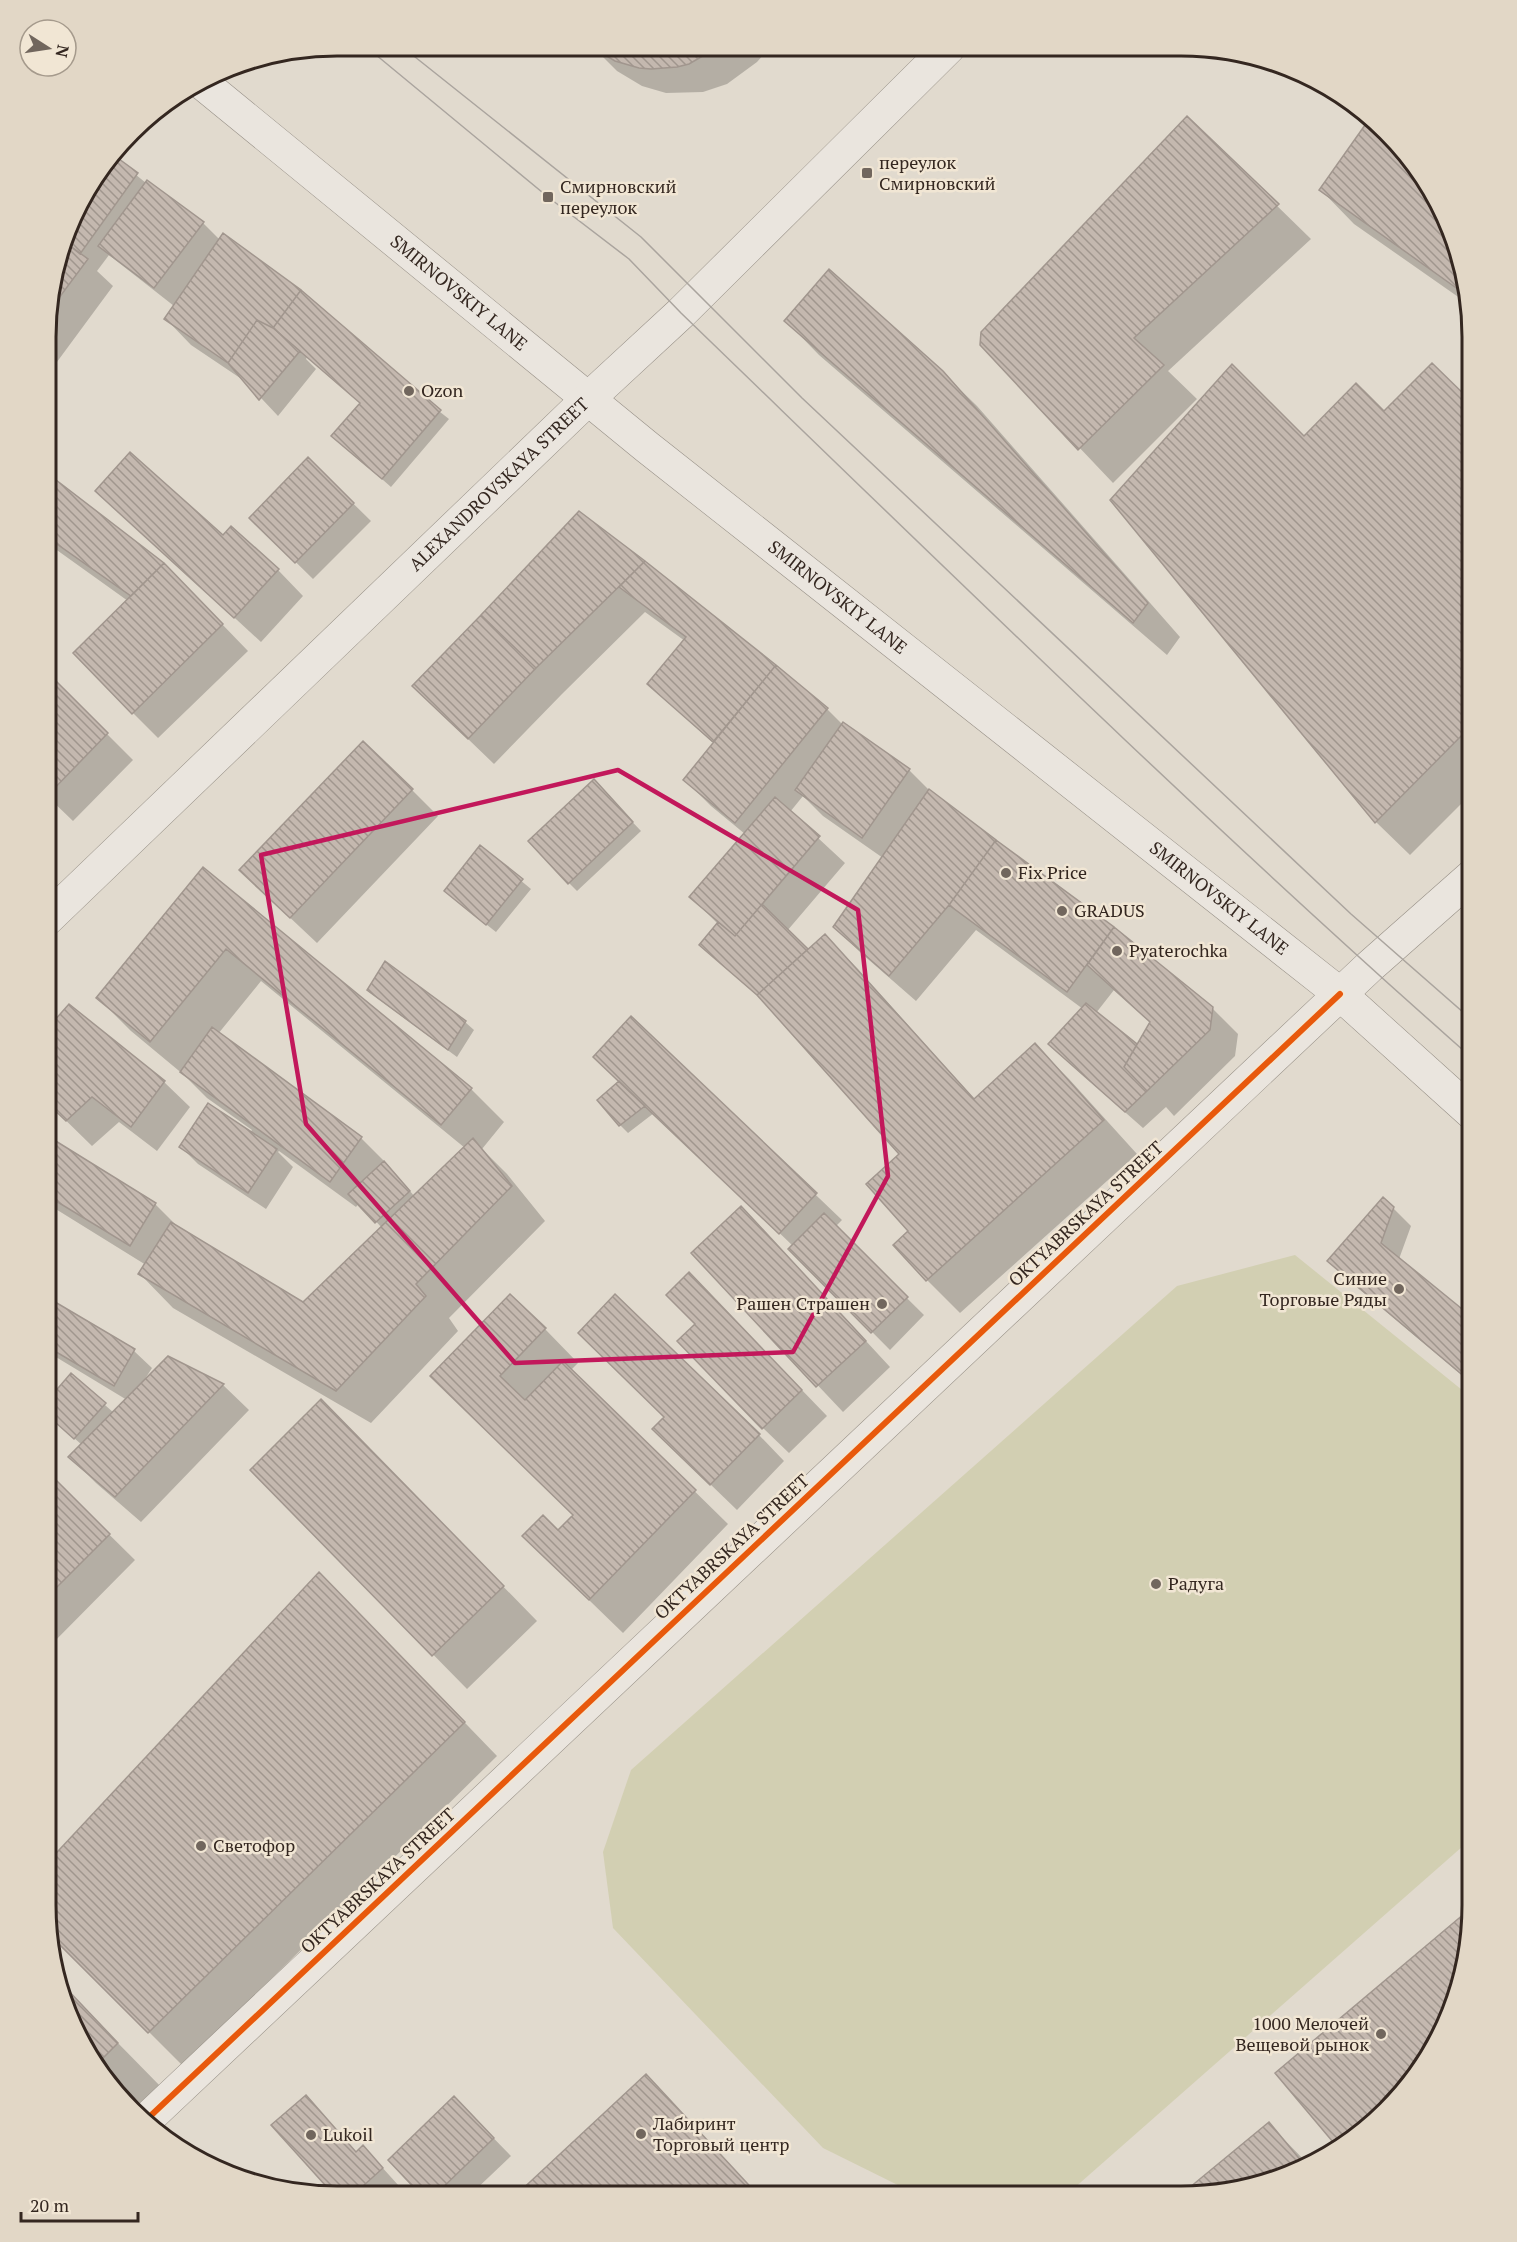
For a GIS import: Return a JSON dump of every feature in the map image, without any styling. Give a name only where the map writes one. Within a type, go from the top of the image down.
[{"type":"main road","name":"ALEXANDROVSKAYA STREET","points":[[56,909],[588,399],[681,313],[940,56]]},
{"type":"main road","name":"SMIRNOVSKIY LANE","points":[[207,87],[588,399],[1340,994],[1462,1104]]},
{"type":"main road","name":"OKTYABRSKAYA STREET","points":[[150,2116],[1340,994],[1462,885]]},
{"type":"highlighted area","points":[[618,770],[858,910],[888,1176],[793,1352],[515,1363],[306,1124],[261,855]]},
{"type":"shaded area","name":"Радуга","points":[[1295,1255],[1462,1390],[1462,1847],[1077,2186],[900,2186],[823,2148],[613,1928],[603,1852],[631,1770],[1177,1286]]},
{"type":"building","points":[[607,56],[703,56],[689,64],[651,69],[615,61]]},
{"type":"building","points":[[1187,116],[1279,204],[1134,338],[1164,365],[1078,450],[980,345],[981,332]]},
{"type":"building","points":[[1365,125],[1392,151],[1414,180],[1433,212],[1447,246],[1457,288],[1319,190]]},
{"type":"building","points":[[119,159],[138,173],[80,254],[70,246],[84,212],[103,180]]},
{"type":"building","points":[[147,180],[204,222],[154,288],[98,246]]},
{"type":"building","points":[[223,233],[301,290],[273,328],[257,320],[228,363],[164,319]]},
{"type":"building","points":[[70,246],[88,259],[58,299]]},
{"type":"building","points":[[829,269],[943,371],[1148,603],[1133,623],[784,321]]},
{"type":"building","points":[[301,290],[441,410],[382,479],[331,436],[360,403],[273,328]]},
{"type":"building","points":[[257,320],[273,328],[300,351],[259,400],[228,363]]},
{"type":"building","points":[[1432,363],[1462,392],[1462,735],[1375,823],[1110,500],[1232,364],[1304,436],[1356,383],[1384,411]]},
{"type":"building","points":[[130,452],[223,535],[231,526],[279,569],[234,618],[95,491]]},
{"type":"building","points":[[308,457],[354,503],[295,563],[249,518]]},
{"type":"building","points":[[56,480],[164,563],[131,596],[56,543]]},
{"type":"building","points":[[579,511],[645,561],[536,668],[481,615]]},
{"type":"building","points":[[645,561],[776,665],[713,742],[647,684],[686,637],[619,587]]},
{"type":"building","points":[[164,563],[223,624],[132,714],[73,653]]},
{"type":"building","points":[[481,615],[536,668],[468,739],[412,686]]},
{"type":"building","points":[[776,665],[828,708],[735,823],[683,780]]},
{"type":"building","points":[[56,681],[108,733],[56,787]]},
{"type":"building","points":[[843,722],[910,769],[862,838],[795,790]]},
{"type":"building","points":[[363,741],[413,789],[290,918],[239,870]]},
{"type":"building","points":[[594,779],[633,822],[568,884],[528,841]]},
{"type":"building","points":[[929,789],[996,840],[949,905],[889,976],[833,927]]},
{"type":"building","points":[[775,797],[820,836],[735,936],[689,897]]},
{"type":"building","points":[[996,840],[1114,927],[1067,992],[949,905]]},
{"type":"building","points":[[480,845],[523,879],[486,925],[444,891]]},
{"type":"building","points":[[203,867],[472,1088],[441,1125],[226,949],[150,1042],[96,998]]},
{"type":"building","points":[[762,904],[808,949],[757,995],[699,945],[718,922],[735,936]]},
{"type":"building","points":[[1114,927],[1213,1007],[1210,1030],[1147,1091],[1124,1067],[1150,1022],[1087,965]]},
{"type":"building","points":[[825,934],[974,1099],[1035,1043],[1104,1120],[926,1281],[893,1245],[908,1231],[866,1184],[899,1154],[757,995]]},
{"type":"building","points":[[385,961],[466,1021],[448,1050],[367,990]]},
{"type":"building","points":[[1086,1003],[1137,1044],[1124,1067],[1147,1091],[1125,1112],[1048,1044]]},
{"type":"building","points":[[69,1004],[165,1081],[131,1127],[92,1097],[66,1121],[56,1112],[56,1019]]},
{"type":"building","points":[[631,1016],[817,1193],[779,1234],[593,1057]]},
{"type":"building","points":[[212,1027],[362,1137],[330,1182],[180,1072]]},
{"type":"building","points":[[619,1081],[645,1106],[619,1126],[597,1100]]},
{"type":"building","points":[[208,1103],[277,1149],[248,1193],[179,1147]]},
{"type":"building","points":[[473,1138],[512,1186],[416,1284],[426,1296],[336,1391],[138,1274],[171,1222],[303,1302]]},
{"type":"building","points":[[56,1141],[156,1203],[130,1246],[56,1201]]},
{"type":"building","points":[[384,1161],[410,1191],[375,1223],[348,1194]]},
{"type":"building","name":"Синие Торговые Ряды","points":[[1383,1197],[1394,1207],[1381,1243],[1462,1309],[1462,1375],[1327,1261]]},
{"type":"building","points":[[741,1206],[866,1341],[816,1387],[691,1253]]},
{"type":"building","points":[[824,1213],[908,1297],[871,1333],[788,1249]]},
{"type":"building","points":[[689,1272],[802,1390],[762,1429],[677,1341],[695,1324],[666,1295]]},
{"type":"building","points":[[510,1294],[546,1328],[500,1376],[525,1400],[563,1361],[696,1490],[589,1600],[522,1536],[543,1515],[558,1530],[573,1515],[430,1376]]},
{"type":"building","points":[[615,1294],[760,1434],[710,1485],[652,1429],[664,1417],[578,1333]]},
{"type":"building","points":[[56,1303],[135,1349],[114,1386],[56,1352]]},
{"type":"building","points":[[168,1356],[224,1384],[115,1497],[68,1457]]},
{"type":"building","points":[[71,1373],[106,1403],[74,1439],[56,1423],[56,1390]]},
{"type":"building","points":[[321,1399],[504,1586],[432,1656],[250,1470]]},
{"type":"building","points":[[56,1480],[110,1534],[56,1588]]},
{"type":"building","points":[[319,1572],[465,1722],[148,2033],[58,1943],[56,1853]]},
{"type":"building","name":"1000 Мелочей Вещевой рынок","points":[[1461,1916],[1452,1978],[1433,2030],[1414,2062],[1392,2091],[1366,2117],[1333,2142],[1275,2073]]},
{"type":"building","points":[[69,1991],[118,2043],[101,2060],[84,2030]]},
{"type":"building","name":"Лабиринт Торговый центр","points":[[646,2074],[750,2186],[526,2186]]},
{"type":"building","name":"Lukoil","points":[[306,2095],[356,2152],[363,2145],[383,2168],[363,2186],[326,2186],[271,2125]]},
{"type":"building","points":[[454,2096],[494,2138],[444,2186],[413,2186],[388,2160]]},
{"type":"building","points":[[1269,2122],[1300,2160],[1253,2177],[1191,2186]]},
{"type":"tram line","points":[[377,56],[548,197],[629,259],[681,313],[1072,690],[1270,876],[1462,1049]]},
{"type":"tram line","points":[[414,56],[641,237],[802,398],[1351,914],[1462,1011]]},
{"type":"cycle path","points":[[150,2116],[1340,994]]},
{"type":"place","name":"переулок Смирновский","points":[[867,173]]},
{"type":"place","name":"Смирновский переулок","points":[[548,197]]},
{"type":"place","name":"Ozon","points":[[409,391]]},
{"type":"place","name":"Fix Price","points":[[1006,873]]},
{"type":"place","name":"GRADUS","points":[[1062,911]]},
{"type":"place","name":"Pyaterochka","points":[[1117,951]]},
{"type":"place","name":"Синие Торговые Ряды","points":[[1399,1289]]},
{"type":"place","name":"Рашен Страшен","points":[[882,1304]]},
{"type":"place","name":"Радуга","points":[[1156,1584]]},
{"type":"place","name":"Светофор","points":[[201,1846]]},
{"type":"place","name":"1000 Мелочей Вещевой рынок","points":[[1381,2034]]},
{"type":"place","name":"Лабиринт Торговый центр","points":[[641,2134]]},
{"type":"place","name":"Lukoil","points":[[311,2135]]}]
